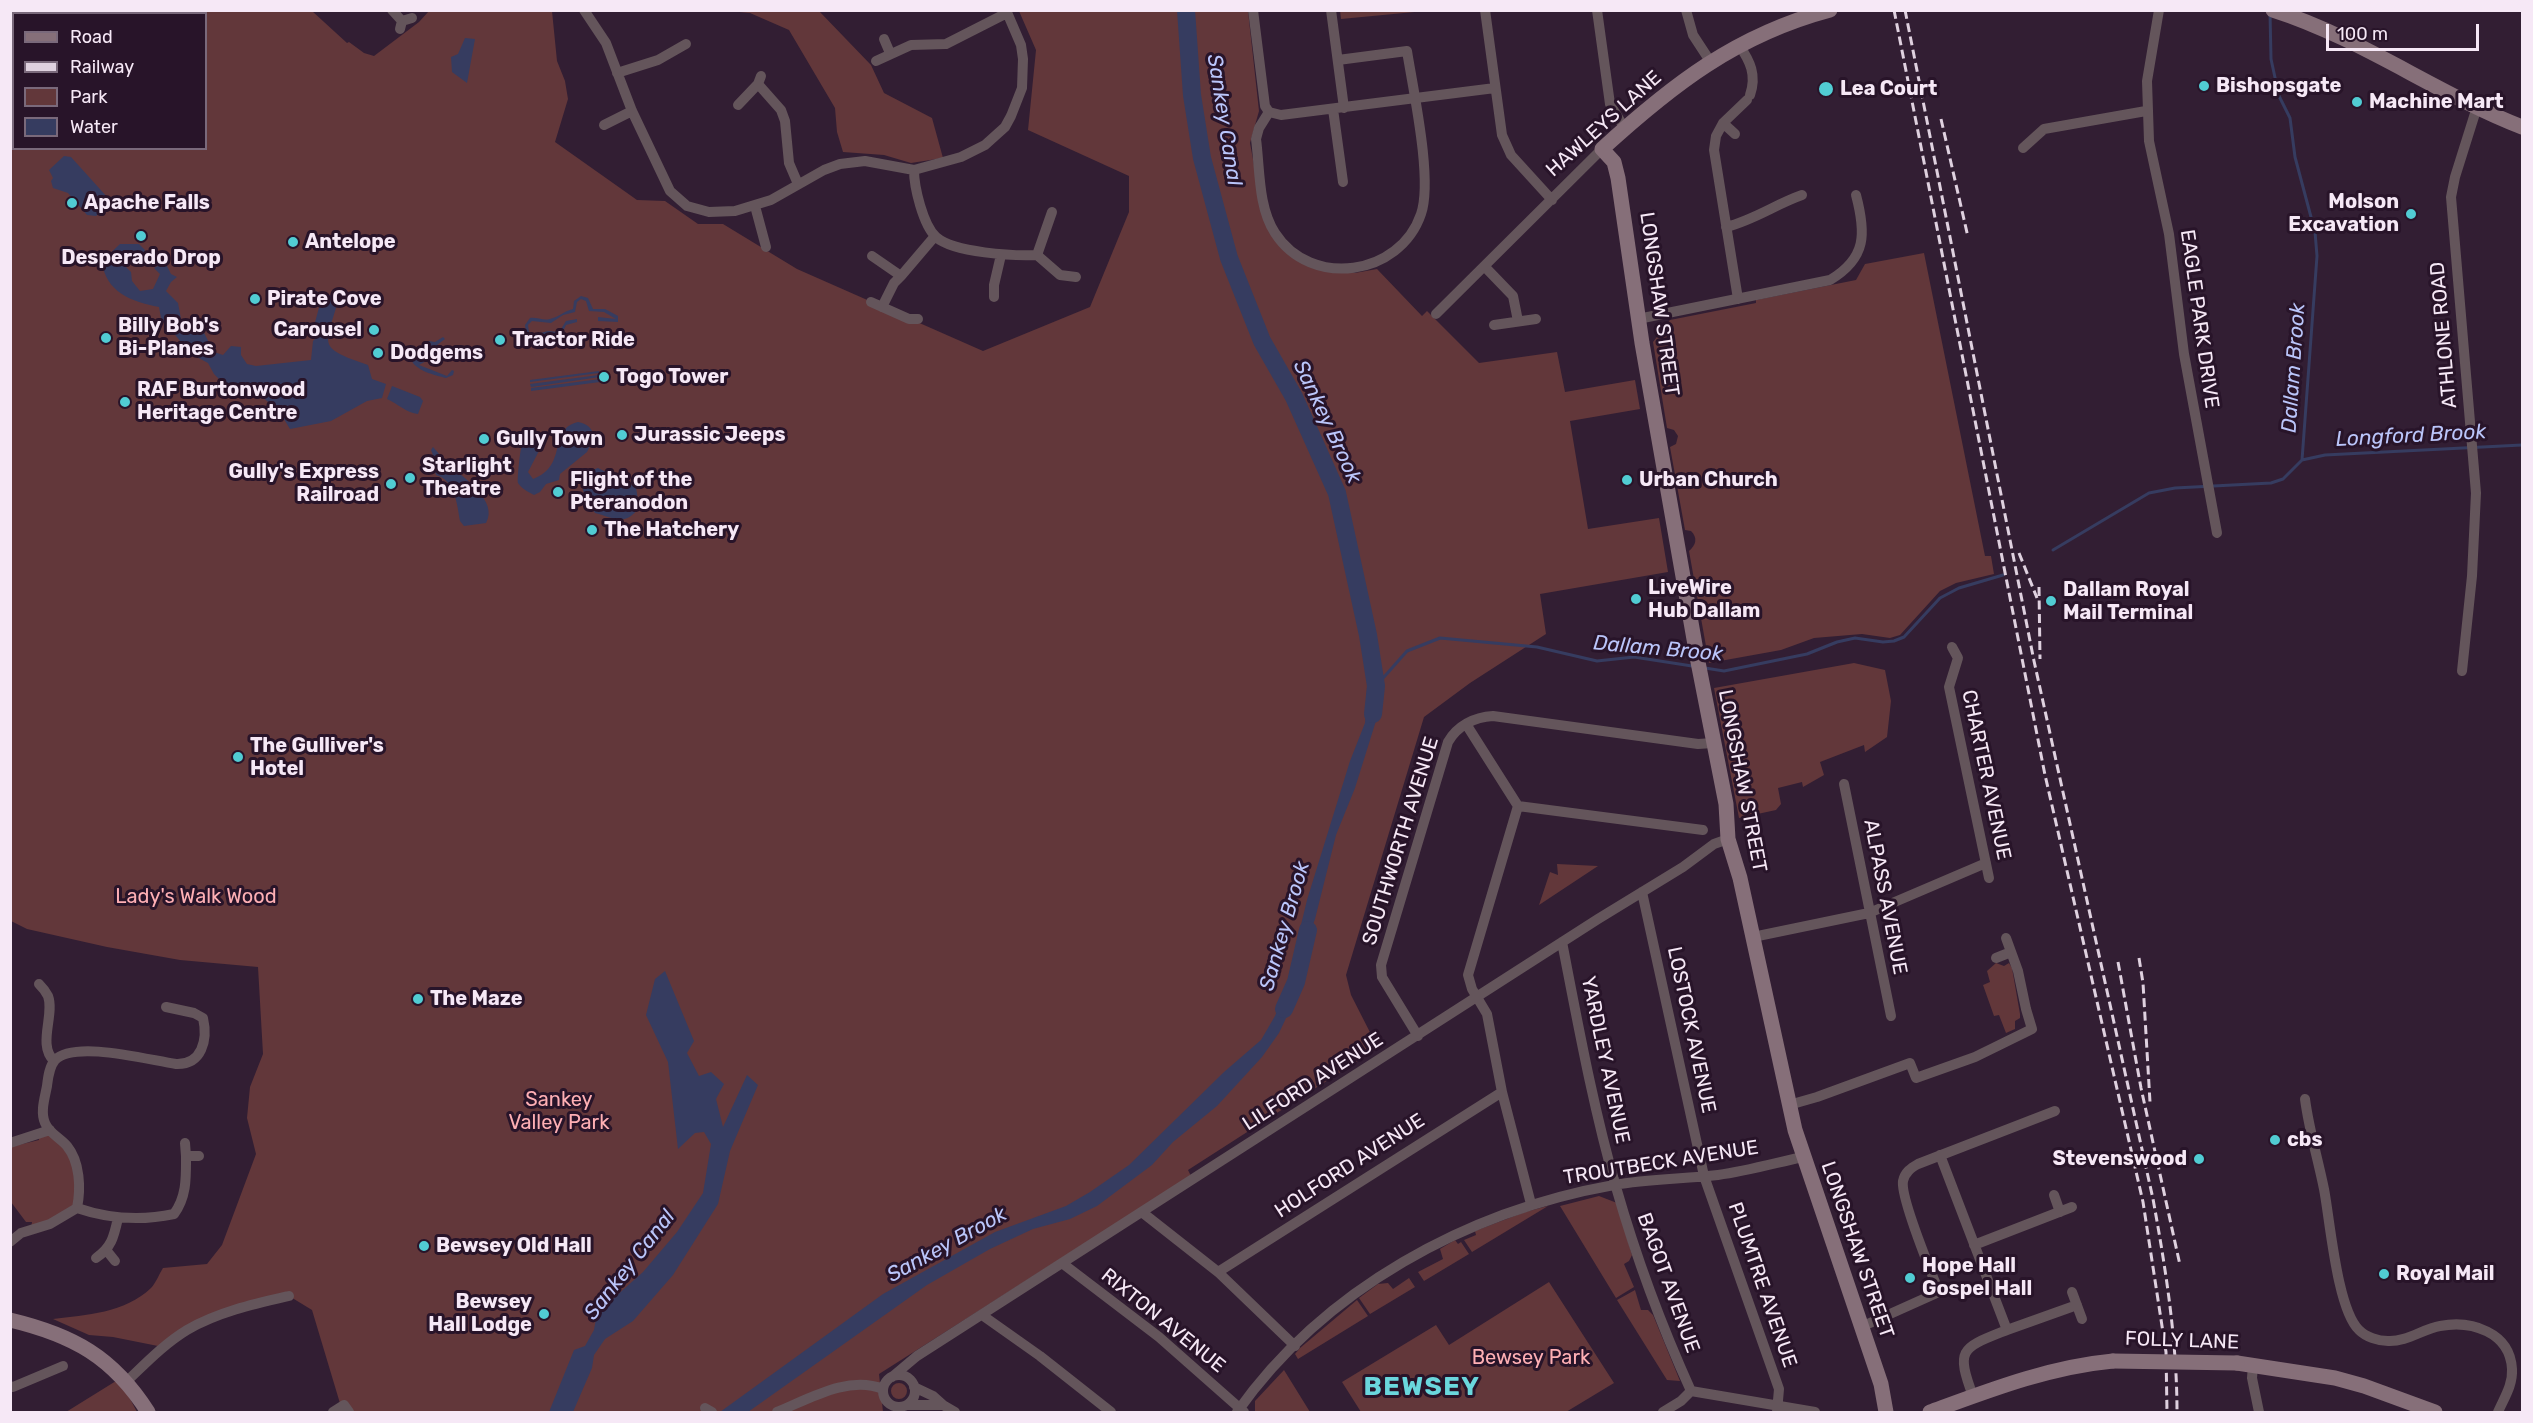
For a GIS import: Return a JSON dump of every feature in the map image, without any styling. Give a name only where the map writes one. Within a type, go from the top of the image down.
[{"type":"street","points":[[392,10],[405,23]]},
{"type":"street","points":[[584,10],[606,43],[632,111],[667,184],[681,202],[694,210],[709,213],[735,211],[755,206],[771,200],[824,170],[854,161],[914,170],[974,152],[996,136],[1011,116],[1022,88],[1023,59],[1018,35],[1006,12],[946,44],[916,44],[890,53],[876,61]]},
{"type":"street","points":[[1253,10],[1265,106],[1269,112],[1281,116],[1495,88]]},
{"type":"street","points":[[1331,10],[1338,60],[1343,182]]},
{"type":"street","points":[[1485,10],[1502,135],[1507,149],[1552,200]]},
{"type":"street","points":[[1597,10],[1610,104],[1625,129]]},
{"type":"street","points":[[1686,10],[1693,35],[1710,62]]},
{"type":"street","name":"HAWLEYS LANE","points":[[1436,314],[1602,149],[1710,62],[1775,28],[1830,10]]},
{"type":"street","name":"EAGLE PARK DRIVE","points":[[2159,10],[2147,81],[2146,111],[2151,157],[2169,234],[2184,354],[2217,533]]},
{"type":"street","points":[[2276,11],[2346,40],[2477,107],[2523,127]]},
{"type":"street","points":[[884,39],[890,53]]},
{"type":"street","points":[[616,73],[658,60],[687,42]]},
{"type":"street","points":[[1738,299],[1714,150],[1716,136],[1723,123],[1748,97],[1753,82],[1752,68],[1739,45]]},
{"type":"street","points":[[1269,112],[1256,134],[1256,140],[1265,208],[1273,230],[1286,247],[1318,265],[1349,269],[1380,261],[1395,252],[1412,233],[1422,212],[1425,189],[1407,51],[1338,60]]},
{"type":"street","points":[[738,105],[759,80],[781,110],[785,121],[789,163],[798,184]]},
{"type":"street","name":"ATHLONE ROAD","points":[[2462,671],[2476,493],[2451,197],[2477,107]]},
{"type":"street","points":[[604,125],[632,111]]},
{"type":"street","points":[[2023,148],[2044,129],[2146,111]]},
{"type":"street","points":[[1723,123],[1735,134]]},
{"type":"street","name":"LONGSHAW STREET","points":[[1602,149],[1614,162],[1618,178],[1638,319],[1701,679],[1726,804],[1728,839],[1736,861],[1789,1105],[1803,1157],[1881,1384],[1886,1413]]},
{"type":"street","points":[[914,170],[919,198],[935,236],[952,244],[1001,255],[1037,255],[1060,275],[1076,277]]},
{"type":"street","points":[[1726,227],[1758,217],[1787,200],[1802,195]]},
{"type":"street","points":[[1638,319],[1830,280],[1849,267],[1862,240],[1862,219],[1856,195]]},
{"type":"street","points":[[755,206],[766,247]]},
{"type":"street","points":[[1037,255],[1052,212]]},
{"type":"street","points":[[882,307],[894,283],[935,236]]},
{"type":"street","points":[[994,297],[994,285],[1001,255]]},
{"type":"street","points":[[872,256],[901,276]]},
{"type":"street","points":[[1485,267],[1513,297],[1518,321]]},
{"type":"street","points":[[871,302],[909,319],[918,319]]},
{"type":"street","points":[[1494,325],[1536,319]]},
{"type":"street","name":"CHARTER AVENUE","points":[[1952,647],[1958,658],[1949,687],[1989,878]]},
{"type":"street","name":"SOUTHWORTH AVENUE","points":[[1418,1036],[1382,977],[1381,965],[1448,742],[1455,733],[1466,724],[1481,717],[1493,716],[1698,744],[1713,743]]},
{"type":"street","points":[[1466,724],[1518,806],[1469,968],[1470,982],[1487,1014],[1502,1092],[1531,1204]]},
{"type":"street","name":"ALPASS AVENUE","points":[[1844,784],[1891,1016]]},
{"type":"street","points":[[1518,806],[1703,830]]},
{"type":"street","points":[[1686,841],[1688,828]]},
{"type":"street","name":"LILFORD AVENUE","points":[[892,1377],[917,1356],[1562,942],[1683,867],[1714,844],[1728,839]]},
{"type":"street","points":[[1753,937],[1869,913],[1986,862]]},
{"type":"street","name":"LOSTOCK AVENUE","points":[[1642,892],[1704,1176]]},
{"type":"street","points":[[1789,1105],[1910,1063],[1916,1078],[1975,1057],[2032,1029],[2006,938]]},
{"type":"street","name":"YARDLEY AVENUE","points":[[1562,942],[1586,1062],[1615,1185]]},
{"type":"street","points":[[1996,958],[2011,952]]},
{"type":"street","points":[[39,984],[53,992],[48,1046],[54,1060]]},
{"type":"street","points":[[10,1242],[21,1233],[51,1224],[77,1208],[80,1196],[74,1160],[67,1146],[50,1130],[43,1113],[49,1071],[54,1060],[69,1052],[86,1050],[176,1064],[189,1063],[201,1052],[204,1035],[203,1018],[194,1013],[166,1007]]},
{"type":"street","name":"HOLFORD AVENUE","points":[[1218,1272],[1502,1092]]},
{"type":"street","points":[[2305,1099],[2337,1268],[2354,1324],[2367,1336],[2387,1341],[2398,1340],[2431,1328],[2456,1324],[2476,1326],[2495,1335],[2506,1348],[2512,1370],[2510,1386],[2498,1413]]},
{"type":"street","points":[[1861,1326],[1938,1293],[1904,1196],[1903,1178],[1910,1168],[2055,1112]]},
{"type":"street","points":[[10,1143],[38,1136],[50,1130]]},
{"type":"street","points":[[77,1208],[98,1215],[118,1218],[158,1218],[174,1214],[183,1202],[186,1176],[185,1143]]},
{"type":"street","points":[[1940,1155],[2007,1330]]},
{"type":"street","points":[[186,1156],[200,1156]]},
{"type":"street","name":"TROUTBECK AVENUE","points":[[1240,1411],[1295,1346],[1376,1279],[1404,1261],[1483,1222],[1531,1204],[1615,1185],[1704,1176],[1803,1157]]},
{"type":"street","name":"PLUMTRE AVENUE","points":[[1704,1176],[1779,1389],[1778,1409]]},
{"type":"street","name":"BAGOT AVENUE","points":[[1615,1185],[1664,1332],[1691,1391]]},
{"type":"street","points":[[2054,1195],[2060,1212]]},
{"type":"street","points":[[1974,1245],[2072,1208]]},
{"type":"street","points":[[1143,1213],[1218,1272],[1295,1346]]},
{"type":"street","points":[[96,1258],[106,1251],[112,1242],[118,1218]]},
{"type":"street","points":[[106,1251],[115,1261]]},
{"type":"street","name":"RIXTON AVENUE","points":[[1062,1263],[1159,1337],[1240,1411]]},
{"type":"street","points":[[2072,1292],[2082,1319]]},
{"type":"street","points":[[126,1382],[186,1330],[219,1315],[289,1296]]},
{"type":"street","points":[[1973,1396],[1964,1369],[1965,1353],[1972,1344],[2077,1305]]},
{"type":"street","points":[[982,1315],[1048,1362],[1111,1413]]},
{"type":"street","points":[[10,1320],[60,1334],[102,1360],[126,1382],[148,1413]]},
{"type":"street","points":[[904,1408],[914,1396],[913,1384],[917,1356]]},
{"type":"street","name":"FOLLY LANE","points":[[1930,1413],[1973,1396],[2054,1370],[2113,1360],[2245,1364],[2344,1381],[2435,1413]]},
{"type":"street","points":[[2245,1364],[2252,1378],[2259,1413]]},
{"type":"street","points":[[10,1386],[14,1387],[63,1366]]},
{"type":"street","points":[[943,1405],[887,1407],[883,1389],[892,1377],[901,1376],[955,1413]]},
{"type":"street","points":[[777,1413],[813,1397],[850,1385],[864,1383],[883,1389]]},
{"type":"street","points":[[1663,1413],[1691,1391],[1778,1409],[1815,1413]]},
{"type":"street","points":[[333,1413],[344,1405],[349,1413]]},
{"type":"green space","points":[[1340,10],[1425,10],[1425,11],[1341,19]]},
{"type":"green space","name":"Sankey Valley Park","points":[[10,11],[312,11],[347,43],[374,56],[419,22],[429,11],[552,11],[557,61],[565,81],[568,99],[555,142],[637,200],[665,201],[698,224],[723,224],[797,269],[983,351],[1090,307],[1129,212],[1129,176],[1028,130],[1036,50],[1019,11],[1248,11],[1259,111],[1250,143],[1262,209],[1289,254],[1355,273],[1377,269],[1422,316],[1427,311],[1479,363],[1557,352],[1565,392],[1635,380],[1640,409],[1570,421],[1588,529],[1659,518],[1668,572],[1540,594],[1546,634],[1470,683],[1424,717],[1346,975],[1351,995],[1378,1048],[1188,1170],[1191,1176],[879,1374],[883,1412],[348,1412],[342,1410],[312,1310],[289,1296],[251,1301],[158,1346],[113,1337],[89,1335],[53,1319],[105,1311],[129,1303],[151,1288],[163,1268],[207,1264],[222,1245],[256,1154],[247,1118],[250,1087],[263,1054],[258,967],[180,960],[27,929],[11,921]]},
{"type":"green space","points":[[729,11],[819,11],[871,65],[884,93],[932,118],[943,158],[911,163],[884,155],[843,152],[837,132],[835,108],[789,30],[750,13]]},
{"type":"green space","points":[[1924,253],[1985,556],[1991,556],[1994,574],[1956,583],[1940,591],[1900,635],[1890,638],[1862,634],[1814,638],[1781,650],[1709,663],[1689,551],[1695,544],[1695,539],[1691,531],[1685,530],[1670,447],[1676,444],[1678,436],[1674,430],[1667,428],[1653,342],[1670,320],[1856,280],[1865,264]]},
{"type":"green space","points":[[1854,663],[1885,670],[1891,701],[1887,737],[1865,752],[1864,745],[1820,762],[1824,775],[1803,787],[1802,782],[1778,788],[1781,804],[1776,810],[1739,818],[1714,688]]},
{"type":"green space","points":[[1557,864],[1598,866],[1539,905],[1550,872],[1558,875]]},
{"type":"green space","points":[[1996,963],[2004,966],[2009,963],[2012,968],[2020,1014],[2020,1018],[2015,1021],[2015,1029],[2006,1033],[1999,1015],[1994,1016],[1983,985],[1990,982],[1987,971]]},
{"type":"green space","points":[[50,1130],[74,1160],[77,1208],[31,1229],[32,1222],[26,1222],[11,1202],[10,1147],[39,1140],[38,1136]]},
{"type":"green space","points":[[1599,1196],[1617,1203],[1632,1255],[1624,1264],[1634,1287],[1616,1298],[1560,1206]]},
{"type":"green space","points":[[1548,1206],[1472,1252],[1464,1240],[1476,1235],[1475,1231]]},
{"type":"green space","points":[[1455,1240],[1458,1244],[1461,1242],[1469,1254],[1424,1281],[1418,1272],[1443,1259],[1440,1249]]},
{"type":"green space","points":[[1409,1278],[1415,1287],[1370,1314],[1359,1298],[1378,1284],[1388,1283],[1393,1289]]},
{"type":"green space","name":"Bewsey Park","points":[[1549,1282],[1614,1383],[1566,1412],[1361,1412],[1342,1382],[1436,1325],[1449,1345]]},
{"type":"green space","points":[[1635,1290],[1641,1310],[1648,1310],[1653,1315],[1680,1381],[1667,1380],[1617,1300]]},
{"type":"green space","points":[[1357,1300],[1368,1316],[1298,1359],[1295,1354],[1300,1348]]},
{"type":"green space","points":[[1284,1370],[1310,1412],[1255,1412],[1255,1401]]},
{"type":"green space","points":[[116,1381],[128,1395],[137,1412],[66,1412]]},
{"type":"green space","points":[[899,1383],[907,1391],[899,1399],[891,1391]]},
{"type":"water","points":[[465,38],[475,39],[467,83],[452,72],[451,57],[458,54]]},
{"type":"water","points":[[64,156],[71,157],[108,198],[108,206],[96,216],[87,215],[68,193],[53,188],[51,181],[53,178],[49,170]]},
{"type":"water","points":[[120,244],[139,244],[145,250],[144,255],[127,261],[126,267],[131,272],[132,281],[140,291],[153,289],[160,274],[154,268],[165,262],[171,274],[177,277],[166,291],[178,303],[181,319],[202,329],[214,352],[223,355],[231,346],[241,347],[241,355],[247,364],[256,366],[311,360],[313,341],[317,337],[318,328],[314,326],[320,304],[312,301],[315,291],[339,298],[328,336],[329,343],[332,349],[340,354],[368,365],[372,379],[386,384],[382,398],[367,401],[331,421],[290,429],[279,411],[261,396],[221,381],[208,363],[191,354],[161,318],[159,307],[139,302],[114,288],[104,272],[102,261]]},
{"type":"water","points":[[581,296],[588,298],[593,309],[605,309],[618,316],[618,322],[598,321],[598,317],[616,319],[604,312],[589,311],[586,301],[581,299],[577,302],[575,312],[563,315],[551,323],[532,321],[528,325],[529,332],[533,335],[548,331],[559,332],[566,321],[577,319],[577,322],[566,325],[562,334],[548,334],[536,338],[526,333],[525,325],[530,318],[556,317],[573,309],[574,301]]},
{"type":"water","points":[[443,337],[445,339],[437,345],[441,350],[439,354],[419,365],[447,376],[452,370],[454,371],[453,375],[446,378],[417,367],[411,359],[414,352],[429,341],[435,342]]},
{"type":"water","points":[[599,371],[599,373],[530,382],[530,380]]},
{"type":"water","points":[[599,375],[600,377],[531,387],[530,384]]},
{"type":"water","points":[[600,379],[600,382],[531,391],[531,388]]},
{"type":"water","points":[[392,386],[420,397],[423,401],[418,414],[387,399]]},
{"type":"water","points":[[578,422],[589,426],[594,437],[587,452],[560,474],[559,480],[546,484],[540,492],[534,495],[523,488],[518,481],[520,452],[523,443],[534,438],[539,442],[540,449],[528,472],[533,479],[551,466],[563,432]]},
{"type":"water","points":[[433,447],[484,498],[489,515],[486,523],[464,526],[460,521],[451,487],[436,475],[431,450]]},
{"type":"water","points":[[598,468],[636,487],[639,507],[629,517],[614,519],[595,513],[584,494],[582,478],[584,473]]},
{"type":"water","name":"Sankey Brook","points":[[1367,688],[1381,691],[1380,708],[1355,788],[1336,835],[1287,1016],[1279,1033],[1262,1057],[1217,1106],[1173,1142],[1152,1165],[1097,1206],[1070,1219],[1033,1229],[990,1249],[927,1285],[748,1412],[720,1412],[883,1294],[995,1232],[1066,1206],[1090,1192],[1129,1165],[1224,1072],[1261,1040],[1275,1016],[1285,991],[1307,900],[1350,761],[1365,723]]},
{"type":"water","points":[[665,971],[694,1041],[687,1053],[699,1076],[711,1072],[724,1084],[716,1099],[723,1127],[747,1075],[758,1085],[730,1151],[718,1204],[673,1275],[633,1321],[605,1339],[594,1355],[592,1368],[573,1412],[549,1412],[574,1350],[585,1346],[594,1330],[597,1313],[643,1272],[677,1232],[703,1193],[711,1144],[704,1132],[695,1133],[678,1149],[668,1062],[646,1015],[655,979]]},
{"type":"waterway","name":"Sankey Brook","points":[[1186,10],[1192,95],[1202,158],[1229,258],[1262,341],[1294,397],[1337,493],[1368,635],[1376,686],[1373,714]]},
{"type":"waterway","name":"Dallam Brook","points":[[2053,550],[2149,493],[2175,488],[2271,483],[2283,479],[2302,460],[2317,256],[2315,232],[2295,157],[2290,118],[2279,96],[2271,59],[2270,13]]},
{"type":"waterway","name":"Longford Brook","points":[[2302,460],[2325,455],[2522,445]]},
{"type":"waterway","name":"Dallam Brook","points":[[1705,668],[1724,671],[1807,654],[1837,642],[1855,638],[1883,642],[1894,641],[1904,637],[1940,598],[1959,588],[2003,575]]},
{"type":"waterway","name":"Dallam Brook","points":[[1376,686],[1407,651],[1440,638],[1537,647],[1597,661],[1634,657],[1692,666]]},
{"type":"waterway","name":"Sankey Brook","points":[[1284,1009],[1296,982],[1308,930]]},
{"type":"railway","points":[[1894,10],[2045,775],[2143,1202],[2166,1352],[2167,1412]]},
{"type":"railway","points":[[1905,10],[2034,661],[2153,1199],[2170,1306],[2177,1412]]},
{"type":"railway","points":[[1941,119],[1968,237]]},
{"type":"railway","points":[[2019,553],[2037,598]]},
{"type":"railway","points":[[2039,587],[2040,659]]},
{"type":"railway","points":[[2139,958],[2143,983],[2150,1102]]},
{"type":"railway","points":[[2118,962],[2141,1088],[2180,1265]]},
{"type":"place","name":"Bishopsgate","points":[[2204,86]]},
{"type":"place","name":"Lea Court","points":[[1826,89]]},
{"type":"place","name":"Machine Mart","points":[[2357,102]]},
{"type":"place","name":"Apache Falls","points":[[72,203]]},
{"type":"place","name":"Molson Excavation","points":[[2411,214]]},
{"type":"place","name":"Desperado Drop","points":[[141,236]]},
{"type":"place","name":"Antelope","points":[[293,242]]},
{"type":"place","name":"Pirate Cove","points":[[255,299]]},
{"type":"place","name":"Carousel","points":[[374,330]]},
{"type":"place","name":"Billy Bob's Bi-Planes","points":[[106,338]]},
{"type":"place","name":"Tractor Ride","points":[[500,340]]},
{"type":"place","name":"Dodgems","points":[[378,353]]},
{"type":"place","name":"Togo Tower","points":[[604,377]]},
{"type":"place","name":"RAF Burtonwood Heritage Centre","points":[[125,402]]},
{"type":"place","name":"Jurassic Jeeps","points":[[622,435]]},
{"type":"place","name":"Gully Town","points":[[484,439]]},
{"type":"place","name":"Starlight Theatre","points":[[410,478]]},
{"type":"place","name":"Urban Church","points":[[1627,480]]},
{"type":"place","name":"Gully's Express Railroad","points":[[391,484]]},
{"type":"place","name":"Flight of the Pteranodon","points":[[558,492]]},
{"type":"place","name":"The Hatchery","points":[[592,530]]},
{"type":"place","name":"LiveWire Hub Dallam","points":[[1636,599]]},
{"type":"place","name":"Dallam Royal Mail Terminal","points":[[2051,601]]},
{"type":"place","name":"The Gulliver's Hotel","points":[[238,757]]},
{"type":"place","name":"The Maze","points":[[418,999]]},
{"type":"place","name":"cbs","points":[[2275,1140]]},
{"type":"place","name":"Stevenswood","points":[[2199,1159]]},
{"type":"place","name":"Bewsey Old Hall","points":[[424,1246]]},
{"type":"place","name":"Royal Mail","points":[[2384,1274]]},
{"type":"place","name":"Hope Hall Gospel Hall","points":[[1910,1278]]},
{"type":"place","name":"Bewsey Hall Lodge","points":[[544,1314]]},
{"type":"district","name":"BEWSEY","points":[[1422,1387]]},
{"type":"water label","name":"Sankey Canal","points":[[1224,120]]},
{"type":"water label","name":"Sankey Canal","points":[[630,1265]]},
{"type":"park label","name":"Lady's Walk Wood","points":[[196,897]]}]
